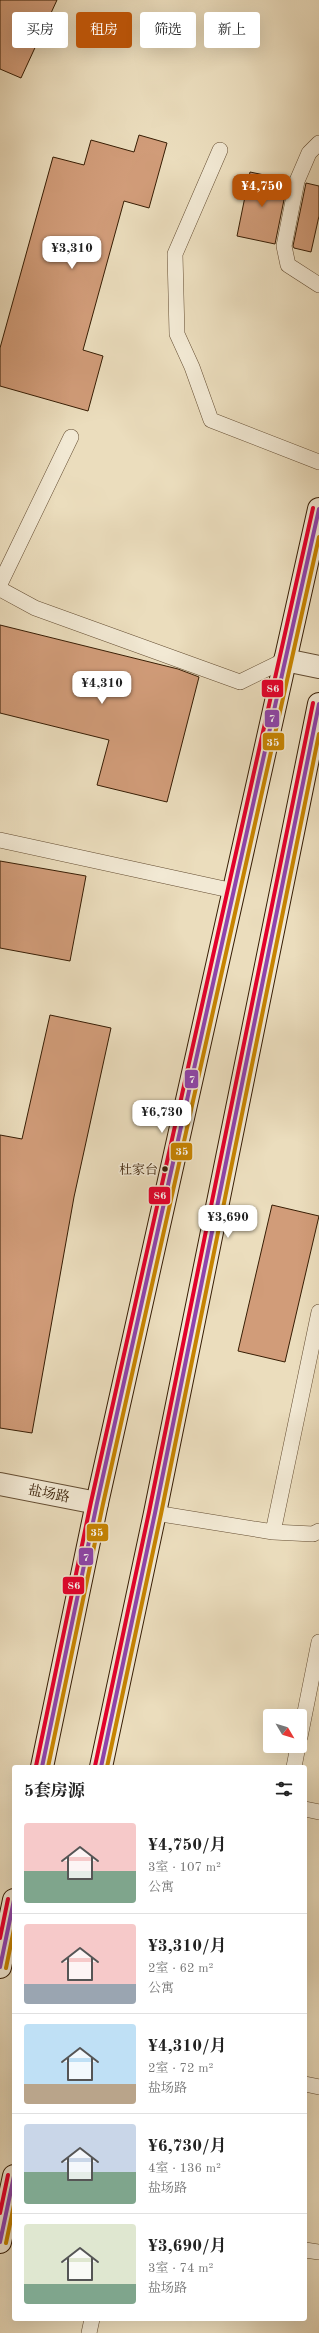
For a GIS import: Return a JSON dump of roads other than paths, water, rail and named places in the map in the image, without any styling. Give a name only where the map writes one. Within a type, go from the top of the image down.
[{"type":"main road","points":[[42,1765],[97,1503],[319,509]]},
{"type":"main road","points":[[285,660],[319,667]]},
{"type":"main road","points":[[101,1765],[155,1513],[319,704]]},
{"type":"main road","name":"盐场路","points":[[0,1484],[97,1503]]},
{"type":"main road","points":[[1,1959],[12,1909]]},
{"type":"main road","points":[[0,2242],[12,2185]]},
{"type":"lane","points":[[319,143],[309,153],[297,182],[284,246],[288,264],[319,285]]},
{"type":"lane","points":[[220,150],[174,254],[177,334],[192,366],[211,420],[319,462]]},
{"type":"lane","points":[[0,584],[71,437]]},
{"type":"lane","points":[[0,589],[35,608],[240,682],[285,660]]},
{"type":"lane","points":[[0,840],[234,891]]},
{"type":"lane","points":[[273,1532],[319,1312]]},
{"type":"lane","points":[[155,1513],[273,1532],[312,1534],[319,1531]]},
{"type":"lane","points":[[306,1709],[319,1642]]},
{"type":"lane","points":[[294,1765],[297,1753]]},
{"type":"lane","points":[[307,1809],[319,1812]]},
{"type":"lane","points":[[307,2084],[319,2087]]},
{"type":"lane","points":[[307,2250],[319,2252]]},
{"type":"lane","points":[[89,2333],[92,2321]]},
{"type":"place","name":"杜家台","points":[[165,1169]]}]
